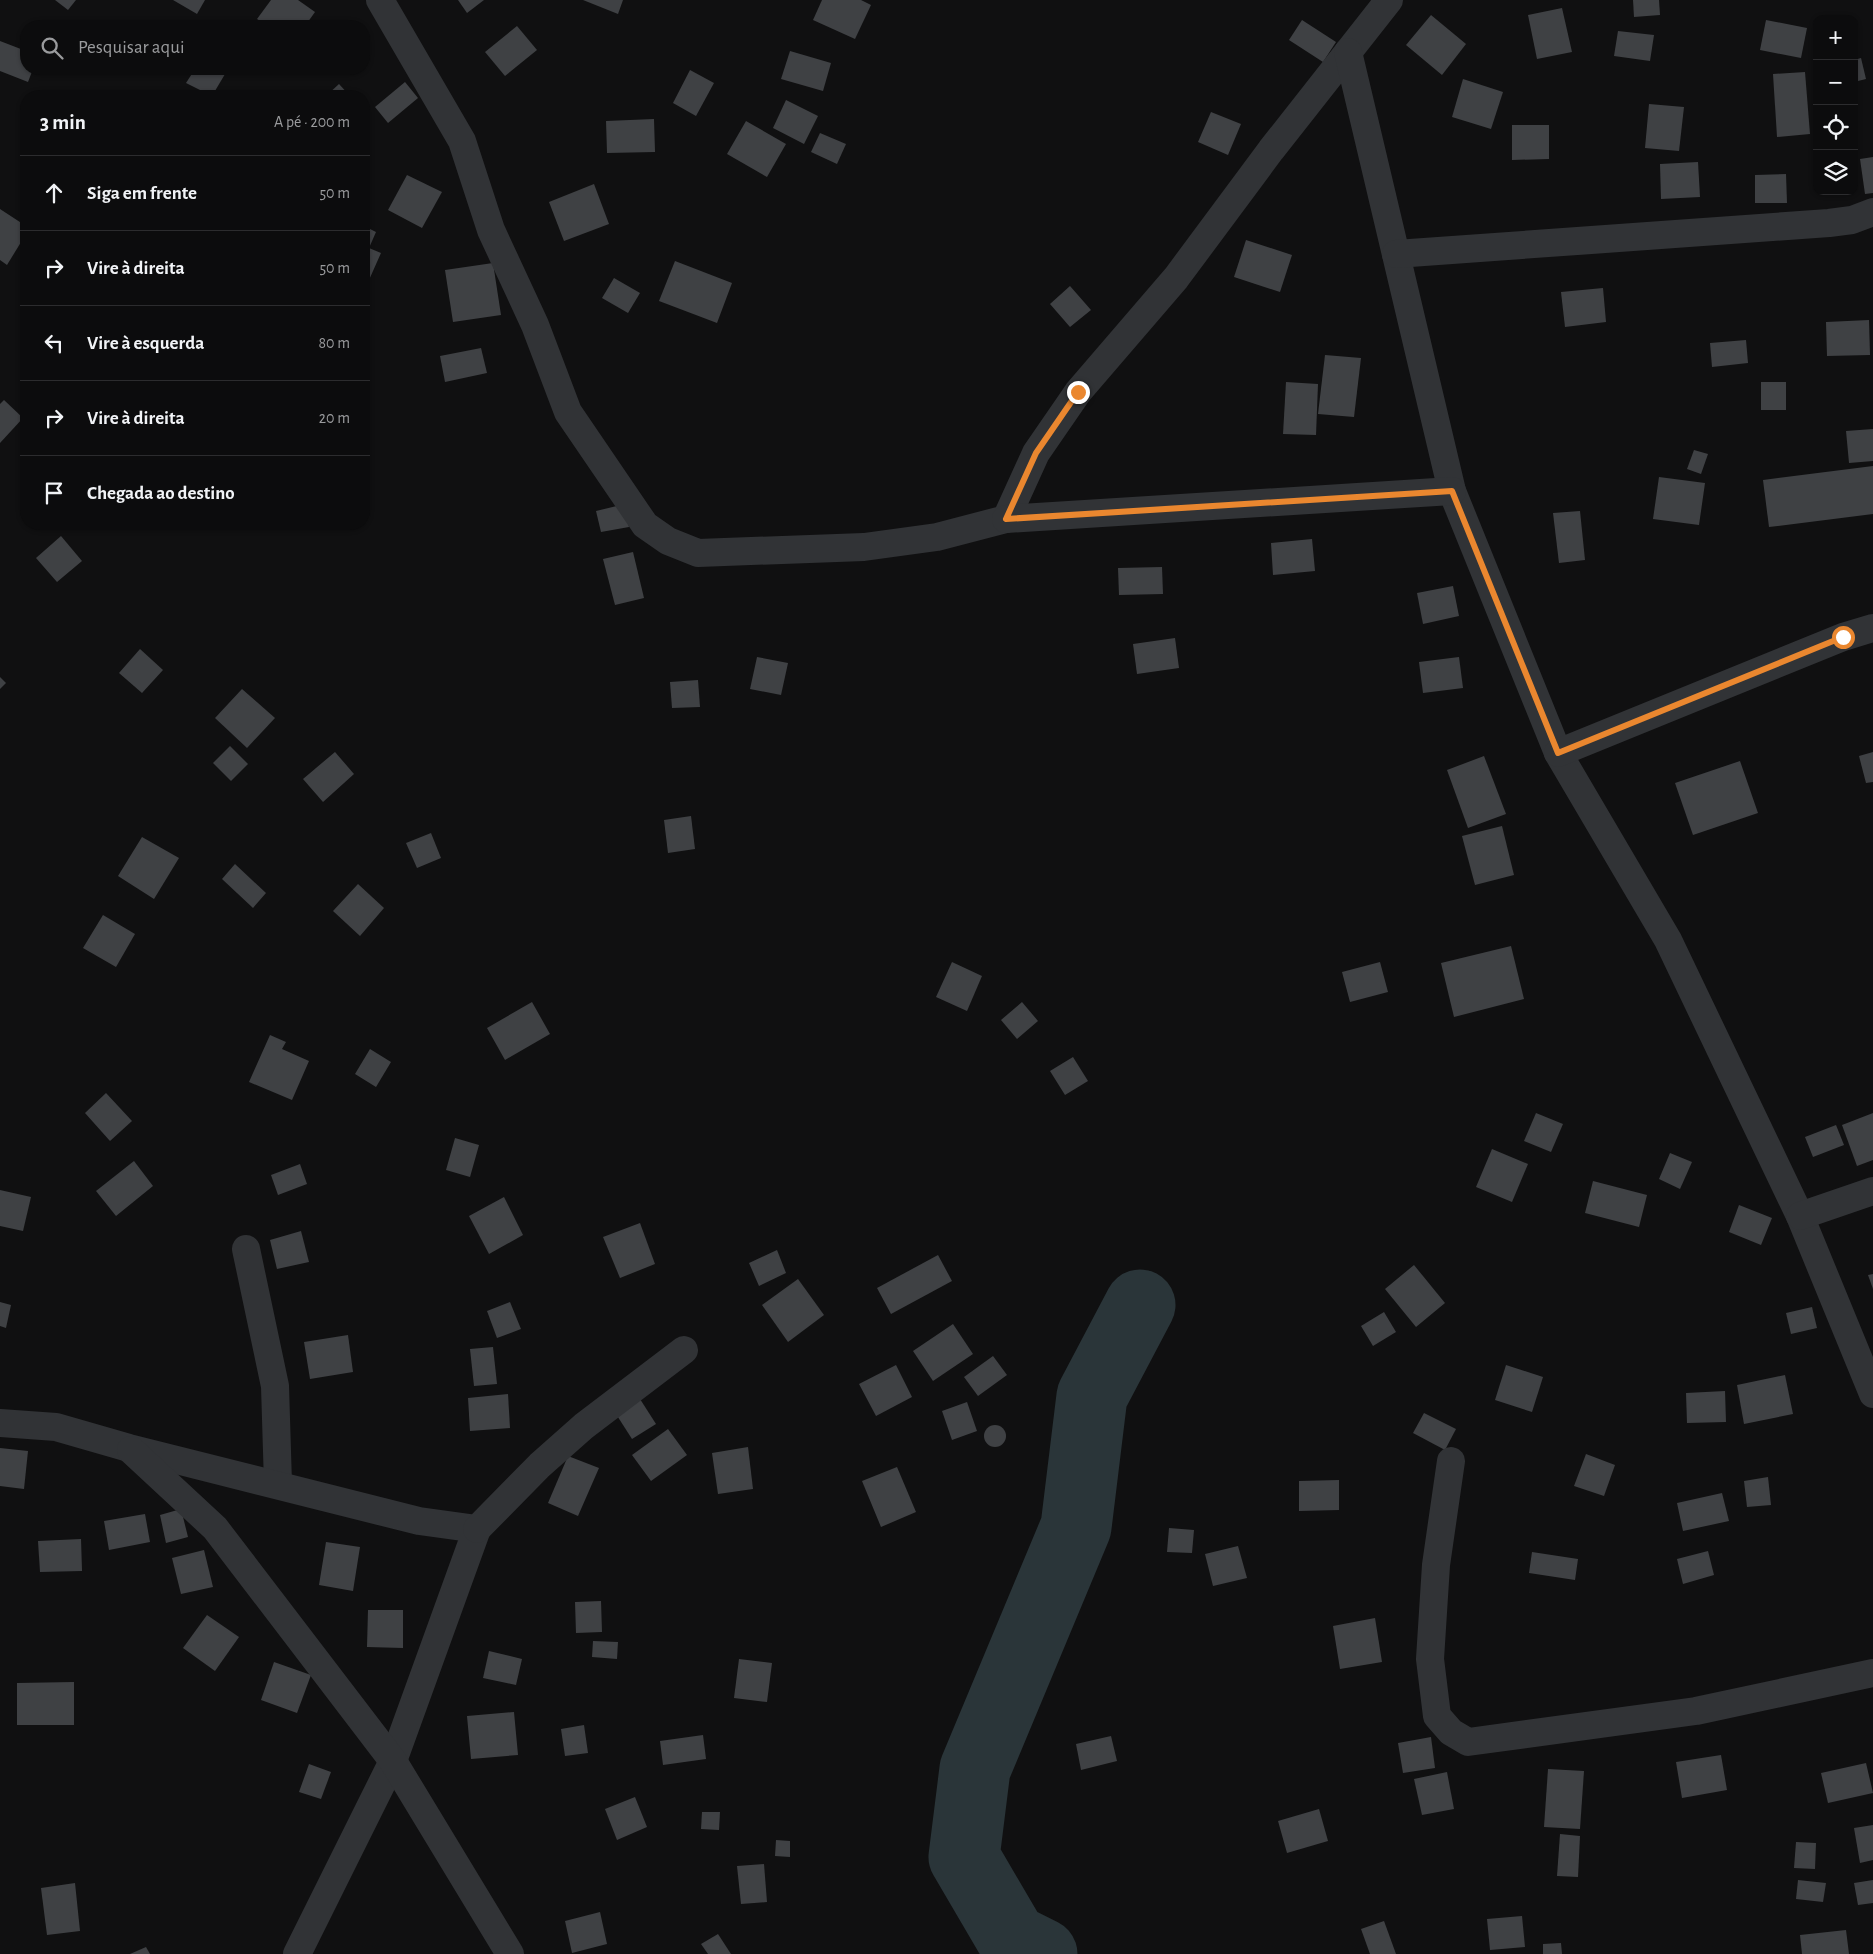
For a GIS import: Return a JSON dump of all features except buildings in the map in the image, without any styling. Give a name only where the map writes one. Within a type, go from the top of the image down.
[{"type":"street","points":[[380,0],[462,141],[492,230],[535,325],[568,412],[645,525],[668,542],[698,553],[864,547],[937,537],[1006,519],[1452,491]]},
{"type":"street","points":[[1006,519],[1036,453],[1078,392],[1176,278],[1271,150],[1389,0]]},
{"type":"street","points":[[1348,52],[1452,491],[1558,753],[1668,940],[1800,1216],[1873,1394]]},
{"type":"street","points":[[1396,254],[1829,223],[1852,220],[1873,212]]},
{"type":"street","points":[[1558,753],[1843,637],[1873,628]]},
{"type":"street","points":[[1800,1216],[1873,1191]]},
{"type":"street","points":[[246,1249],[275,1386],[278,1484]]},
{"type":"street","points":[[297,1954],[393,1761],[477,1529],[540,1465],[584,1426],[684,1350]]},
{"type":"street","points":[[0,1423],[56,1427],[129,1448],[278,1484],[418,1521],[477,1529]]},
{"type":"street","points":[[129,1448],[215,1528],[393,1761],[510,1954]]},
{"type":"street","points":[[1451,1461],[1436,1565],[1430,1659],[1437,1716],[1451,1732],[1468,1742],[1696,1711],[1873,1672]]},
{"type":"waterway","points":[[1042,1954],[1012,1939],[964,1857],[975,1769],[1076,1527],[1092,1396],[1140,1305]]},
{"type":"route","points":[[1078,392],[1036,453],[1006,519],[1452,491],[1558,753],[1843,637]]}]
